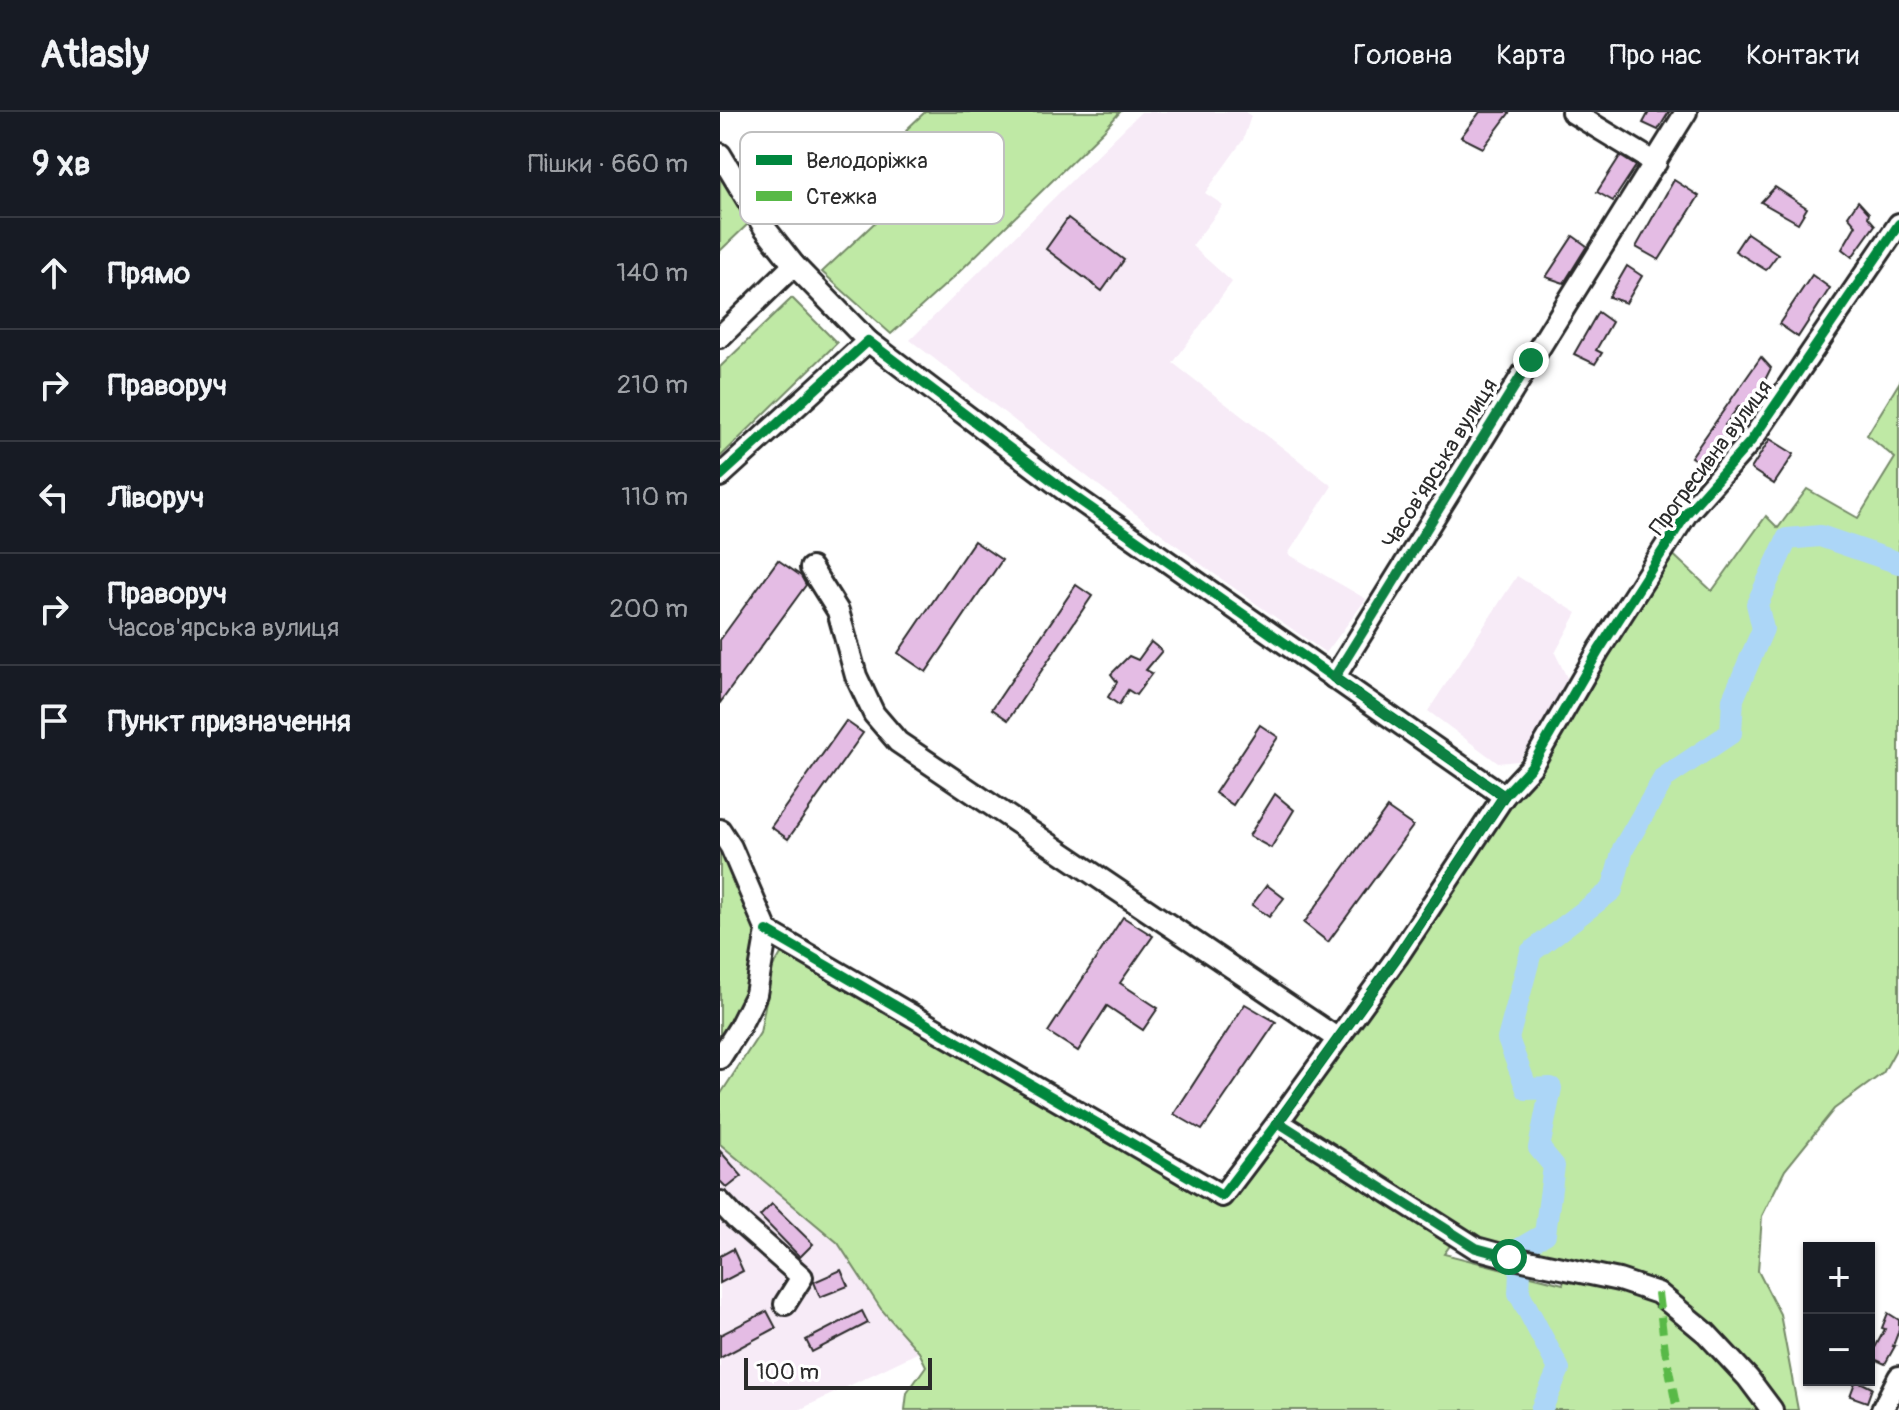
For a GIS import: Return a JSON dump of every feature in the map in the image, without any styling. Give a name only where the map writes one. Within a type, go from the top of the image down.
[{"type":"street","points":[[1572,112],[1656,163]]},
{"type":"street","name":"Часов'ярська вулиця","points":[[1334,678],[1686,112]]},
{"type":"street","points":[[720,154],[740,187]]},
{"type":"street","points":[[762,224],[794,265],[868,341],[1062,488],[1504,796]]},
{"type":"street","name":"Прогресивна вулиця","points":[[767,931],[1222,1196],[1397,957],[1504,796],[1531,767],[1599,650],[1687,513],[1751,441],[1899,224]]},
{"type":"street","points":[[720,337],[794,265]]},
{"type":"street","points":[[720,476],[868,341]]},
{"type":"street","points":[[811,568],[838,611],[856,676],[874,714],[898,742],[1338,1039]]},
{"type":"street","points":[[720,830],[731,847],[767,931],[756,994],[720,1058]]},
{"type":"street","points":[[1278,1122],[1476,1248],[1619,1280],[1658,1293],[1706,1333],[1748,1378],[1772,1410]]},
{"type":"street","points":[[720,1202],[802,1277],[785,1304]]},
{"type":"street","points":[[1882,1410],[1899,1377]]},
{"type":"shaded area","points":[[1141,112],[1245,112],[1251,116],[1243,140],[1205,193],[1223,205],[1192,246],[1232,282],[1173,363],[1332,486],[1288,554],[1366,599],[1326,653],[1206,568],[910,340]]},
{"type":"shaded area","points":[[1517,576],[1577,613],[1555,653],[1570,684],[1518,761],[1498,763],[1428,711]]},
{"type":"shaded area","points":[[720,1144],[838,1243],[881,1309],[919,1352],[799,1410],[720,1410]]},
{"type":"green space","points":[[925,112],[1120,112],[955,276],[891,334],[822,272],[873,224],[1004,224],[1004,132],[906,130]]},
{"type":"green space","points":[[720,168],[740,206],[740,224],[748,224],[720,251]]},
{"type":"green space","points":[[792,298],[837,343],[720,457],[720,367]]},
{"type":"green space","points":[[1899,383],[1899,1044],[1883,1073],[1834,1109],[1785,1170],[1762,1216],[1758,1271],[1780,1314],[1798,1410],[905,1410],[907,1393],[926,1366],[919,1352],[881,1309],[838,1243],[720,1144],[720,1095],[760,1033],[772,969],[785,947],[1222,1196],[1397,957],[1665,547],[1712,591],[1766,516],[1778,528],[1807,489],[1858,518],[1895,458],[1867,435]],"holes":[[[1457,1236],[1568,1270],[1563,1284],[1444,1254]]]},
{"type":"green space","points":[[720,830],[767,931],[756,994],[720,1058]]},
{"type":"building","points":[[1480,112],[1510,112],[1483,148],[1461,137]]},
{"type":"building","points":[[1649,112],[1669,112],[1658,130],[1643,123]]},
{"type":"building","points":[[1620,156],[1636,166],[1613,201],[1597,192]]},
{"type":"building","points":[[1674,180],[1699,196],[1659,260],[1636,247]]},
{"type":"building","points":[[1775,187],[1807,208],[1798,223],[1761,202]]},
{"type":"building","points":[[1858,201],[1875,225],[1852,257],[1842,249],[1856,225],[1848,216]]},
{"type":"building","points":[[1068,218],[1124,260],[1102,291],[1046,249]]},
{"type":"building","points":[[1747,233],[1778,254],[1766,270],[1735,251]]},
{"type":"building","points":[[1573,236],[1587,246],[1564,283],[1546,277]]},
{"type":"building","points":[[1627,266],[1642,276],[1626,303],[1609,297]]},
{"type":"building","points":[[1812,275],[1830,288],[1798,337],[1779,324]]},
{"type":"building","points":[[1598,312],[1612,322],[1596,350],[1602,353],[1595,364],[1574,354]]},
{"type":"building","points":[[1761,357],[1771,368],[1748,414],[1739,406],[1725,425],[1731,429],[1706,467],[1691,457]]},
{"type":"building","points":[[1770,439],[1794,454],[1774,484],[1751,469]]},
{"type":"building","points":[[974,541],[1002,560],[926,672],[898,653]]},
{"type":"building","points":[[778,560],[801,576],[806,585],[720,703],[720,640]]},
{"type":"building","points":[[1076,585],[1092,596],[1008,720],[992,709]]},
{"type":"building","points":[[1151,642],[1162,651],[1146,670],[1152,673],[1136,695],[1128,690],[1119,705],[1108,697],[1117,682],[1111,674],[1129,656],[1138,660]]},
{"type":"building","points":[[846,721],[863,733],[788,839],[771,827]]},
{"type":"building","points":[[1260,725],[1278,737],[1233,805],[1215,793]]},
{"type":"building","points":[[1275,794],[1294,810],[1271,848],[1249,836]]},
{"type":"building","points":[[1387,808],[1413,826],[1328,942],[1304,923]]},
{"type":"building","points":[[1267,885],[1284,898],[1269,917],[1252,905]]},
{"type":"building","points":[[1123,917],[1153,936],[1120,983],[1158,1008],[1143,1030],[1107,1006],[1078,1051],[1048,1032]]},
{"type":"building","points":[[1245,1004],[1276,1022],[1202,1130],[1174,1114]]},
{"type":"building","points":[[720,1151],[742,1176],[727,1188],[720,1181]]},
{"type":"building","points":[[772,1204],[813,1244],[800,1257],[760,1216]]},
{"type":"building","points":[[733,1249],[743,1271],[720,1283],[720,1256]]},
{"type":"building","points":[[841,1270],[848,1286],[820,1297],[814,1282]]},
{"type":"building","points":[[767,1311],[776,1328],[720,1358],[720,1335]]},
{"type":"building","points":[[862,1311],[868,1323],[812,1352],[806,1340]]},
{"type":"building","points":[[1888,1313],[1899,1320],[1895,1346],[1885,1364],[1875,1359],[1875,1348],[1885,1329],[1882,1328]]},
{"type":"building","points":[[1854,1386],[1872,1388],[1867,1402],[1850,1396]]},
{"type":"waterway","points":[[1541,1410],[1559,1369],[1519,1293],[1521,1248],[1545,1234],[1554,1166],[1539,1148],[1551,1088],[1527,1089],[1508,1039],[1531,952],[1612,890],[1623,849],[1664,778],[1731,733],[1733,699],[1763,629],[1757,604],[1787,539],[1820,536],[1899,563]]},
{"type":"marked path","points":[[1658,1293],[1677,1410]]},
{"type":"cycle path","points":[[767,931],[1222,1196],[1397,957],[1504,796],[1531,767],[1599,650],[1687,513],[1751,441],[1899,224]]},
{"type":"cycle path","points":[[720,476],[868,341],[1062,488],[1504,796]]},
{"type":"route","points":[[1509,1257],[1476,1248],[1278,1122],[1397,957],[1504,796],[1334,678],[1531,360]]}]
